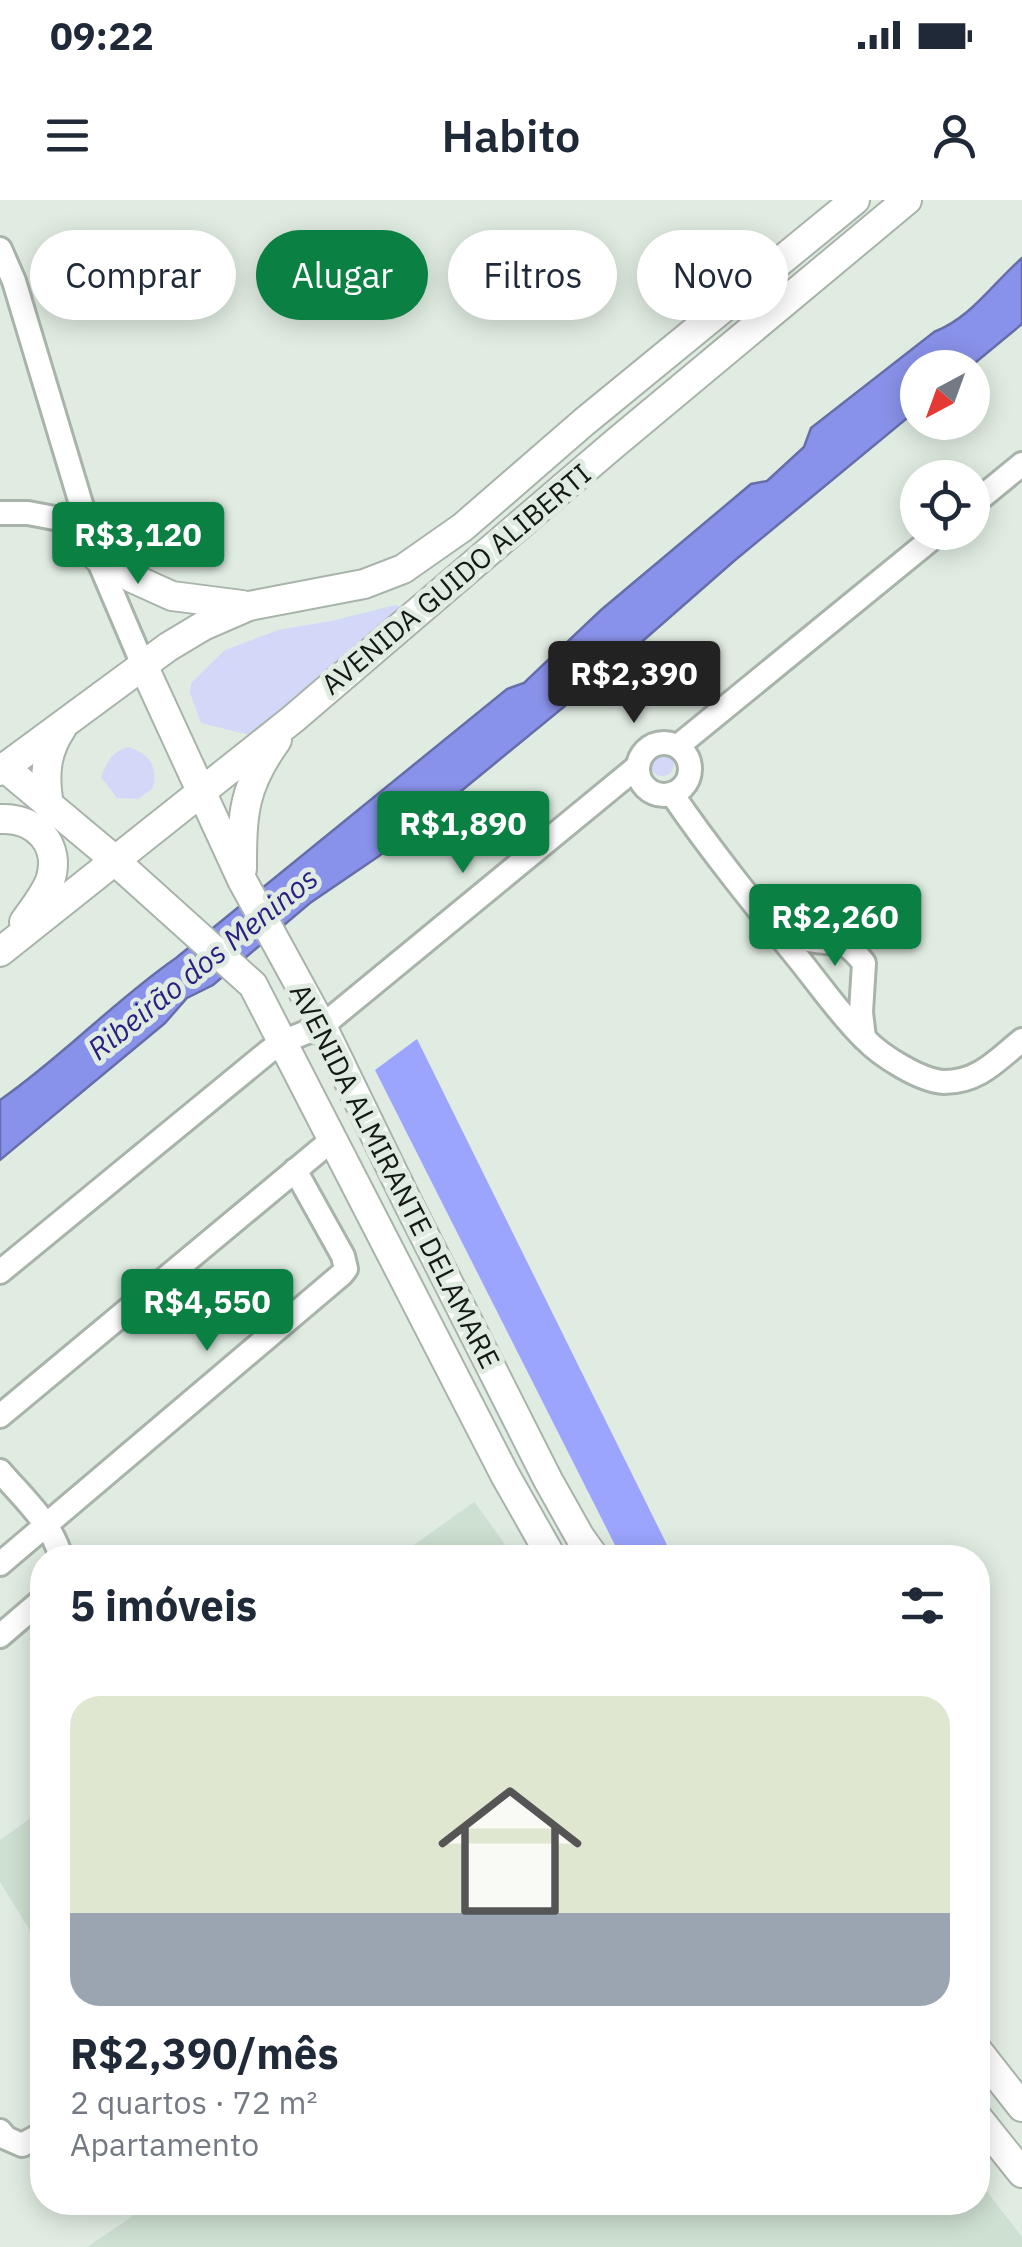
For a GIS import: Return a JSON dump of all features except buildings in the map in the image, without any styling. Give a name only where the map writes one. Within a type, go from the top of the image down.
[{"type":"main road","name":"AVENIDA GUIDO ALIBERTI","points":[[1,951],[292,719],[901,202]]},
{"type":"main road","name":"AVENIDA GUIDO ALIBERTI","points":[[2,767],[203,626],[249,606],[364,584],[403,569],[463,527],[839,205]]},
{"type":"main road","points":[[839,205],[859,240]]},
{"type":"main road","points":[[97,557],[172,596],[249,606]]},
{"type":"main road","name":"AVENIDA ALMIRANTE DELAMARE","points":[[143,666],[244,883],[322,1026],[548,1480],[586,1545]]},
{"type":"main road","points":[[49,806],[47,759],[69,719]]},
{"type":"main road","points":[[244,883],[242,828],[247,797],[260,764],[292,719]]},
{"type":"main road","name":"AVENIDA ALMIRANTE DELAMARE","points":[[2,767],[253,985],[545,1545]]},
{"type":"main road","points":[[0,819],[23,820],[38,830],[50,847],[52,862],[43,894],[1,951]]},
{"type":"main road","points":[[506,1475],[537,1505],[560,1545]]},
{"type":"main road","points":[[990,2066],[1022,2107]]},
{"type":"main road","points":[[990,2133],[1022,2173]]},
{"type":"street","points":[[0,249],[14,281],[97,557],[143,666]]},
{"type":"street","points":[[990,490],[1022,464]]},
{"type":"street","points":[[0,513],[28,512],[86,524]]},
{"type":"street","points":[[678,746],[918,550]]},
{"type":"street","points":[[0,1272],[282,1042],[322,1026],[637,767],[652,745],[660,742],[678,746],[691,768],[686,784],[663,796],[648,790],[637,767]]},
{"type":"street","points":[[672,794],[706,844],[864,1038],[895,1064],[939,1082],[963,1080],[977,1076],[1022,1040]]},
{"type":"street","points":[[774,928],[804,940],[840,941],[853,949],[864,963],[864,1038]]},
{"type":"street","points":[[0,1416],[333,1139]]},
{"type":"street","points":[[0,1564],[346,1269],[344,1256],[296,1170]]},
{"type":"street","points":[[0,1471],[57,1545]]},
{"type":"street","points":[[0,1636],[30,1610]]},
{"type":"street","points":[[0,2131],[22,2144],[30,2140]]},
{"type":"shaded area","points":[[395,605],[406,608],[250,735],[201,723],[190,693],[191,683],[225,650],[278,630]]},
{"type":"shaded area","points":[[129,747],[147,758],[153,767],[153,788],[138,799],[117,798],[101,777],[111,758]]},
{"type":"shaded area","points":[[662,752],[674,764],[662,776],[650,764]]},
{"type":"shaded area","points":[[417,1039],[667,1545],[615,1545],[375,1070]]},
{"type":"shaded area","points":[[474,1502],[505,1545],[414,1545]]},
{"type":"shaded area","points":[[30,1819],[30,1931],[0,1882],[0,1840]]},
{"type":"shaded area","points":[[990,2196],[1022,2237],[1022,2247],[87,2247],[134,2215],[990,2215]]},
{"type":"water","points":[[1022,258],[1022,324],[990,350],[911,350],[934,332],[971,309]]},
{"type":"water","name":"Ribeirão dos Meninos","points":[[900,359],[900,424],[438,810],[310,903],[213,985],[187,998],[165,1023],[0,1160],[0,1100],[507,689],[524,683],[601,610],[751,484],[767,481],[804,447],[811,428]]}]
